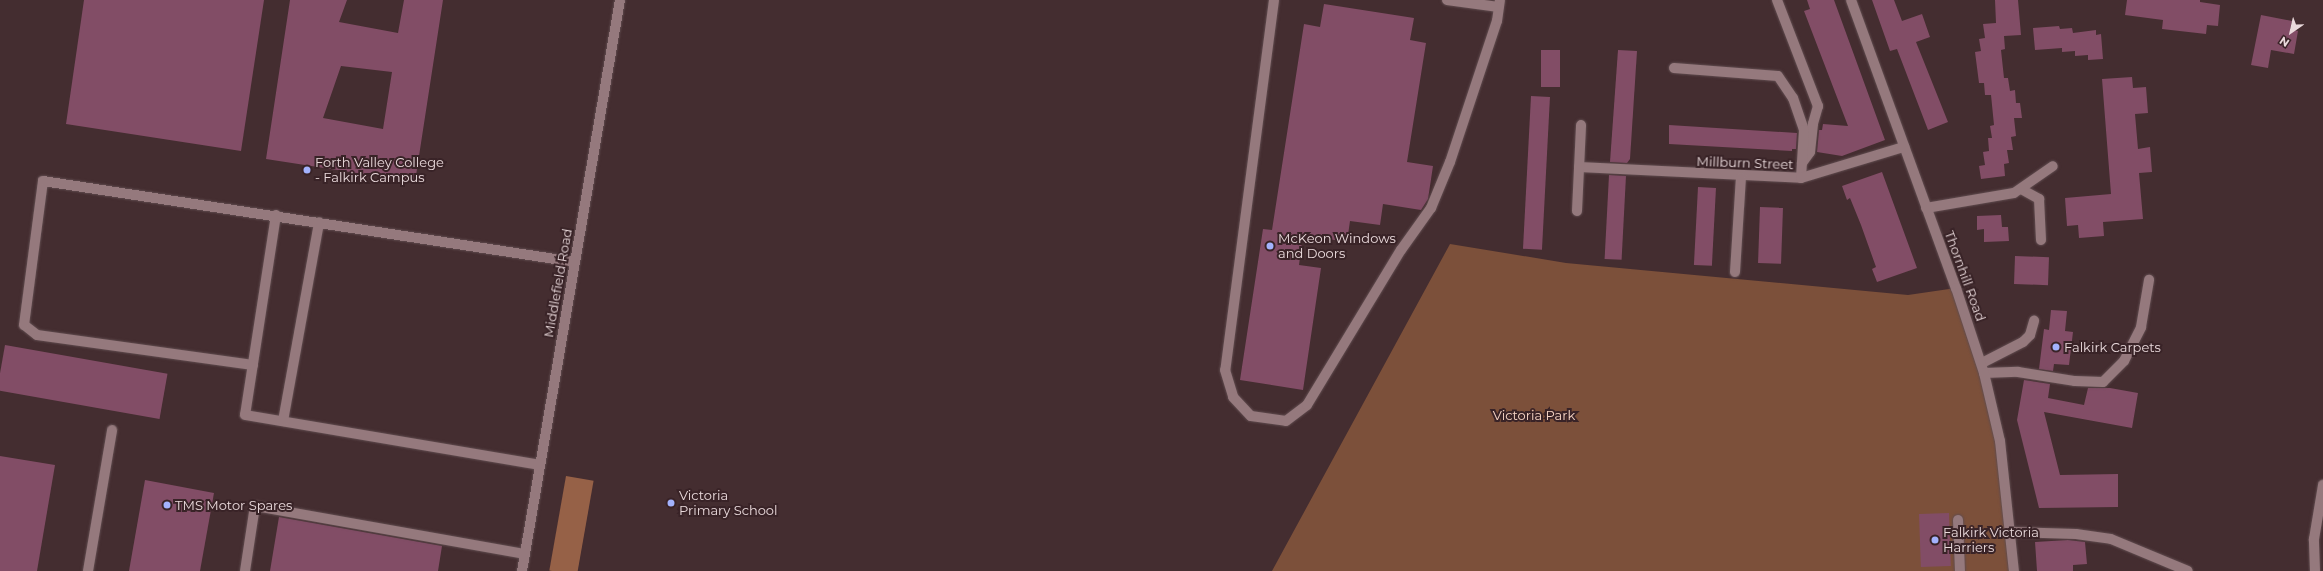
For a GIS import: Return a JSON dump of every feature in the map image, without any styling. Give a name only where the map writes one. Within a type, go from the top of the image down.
[{"type":"street","name":"Middlefield Road","points":[[522,571],[620,0]]},
{"type":"street","points":[[1274,0],[1225,370],[1233,397],[1251,416],[1286,422],[1307,405],[1401,250],[1430,208],[1450,162],[1500,3],[1447,0]]},
{"type":"street","points":[[1777,0],[1818,106],[1813,124],[1810,152],[1802,163]]},
{"type":"street","name":"Thornhill Road","points":[[1851,0],[1983,368],[2000,441],[2014,571]]},
{"type":"street","points":[[1674,68],[1778,76],[1793,98],[1804,130],[1801,178]]},
{"type":"street","points":[[1577,211],[1581,125]]},
{"type":"street","name":"Millburn Street","points":[[1579,167],[1741,177],[1801,178],[1904,147]]},
{"type":"street","points":[[1926,208],[2014,193],[2053,166]]},
{"type":"street","points":[[1735,272],[1741,177]]},
{"type":"street","points":[[253,365],[37,335],[24,325],[43,181],[276,215],[575,262]]},
{"type":"street","points":[[2021,189],[2040,199],[2041,240]]},
{"type":"street","points":[[276,215],[245,414],[540,465]]},
{"type":"street","points":[[283,421],[319,222]]},
{"type":"street","points":[[1983,368],[2086,382],[2103,382],[2110,378],[2124,361],[2141,327],[2149,280]]},
{"type":"street","points":[[1983,368],[2023,342],[2030,335],[2034,321]]},
{"type":"street","points":[[88,571],[112,430]]},
{"type":"street","points":[[2315,571],[2314,539],[2323,485]]},
{"type":"street","points":[[244,571],[255,506],[525,554]]},
{"type":"street","points":[[1958,520],[1960,571]]},
{"type":"street","points":[[2011,532],[2076,534],[2111,539],[2187,571]]},
{"type":"green space","name":"Victoria Park","points":[[1450,244],[1566,263],[1908,295],[1956,288],[1994,411],[2014,571],[1272,571]]},
{"type":"shaded area","points":[[566,476],[594,481],[578,571],[549,571]]},
{"type":"building","points":[[84,0],[264,0],[241,151],[66,124]]},
{"type":"building","points":[[290,0],[347,0],[339,22],[398,33],[404,0],[443,0],[415,182],[266,159]],"holes":[[[341,66],[392,72],[383,129],[323,118]]]},
{"type":"building","points":[[1807,0],[1834,0],[1885,140],[1842,156],[1817,152],[1819,130],[1822,130],[1823,124],[1848,126],[1804,11],[1810,9]]},
{"type":"building","points":[[1872,0],[1894,0],[1902,21],[1922,14],[1930,37],[1916,42],[1948,122],[1928,130],[1897,49],[1890,51]]},
{"type":"building","points":[[1995,0],[2018,0],[2021,35],[2004,36],[2005,49],[2001,50],[2004,78],[2008,78],[2010,91],[2015,90],[2016,103],[2020,103],[2022,118],[2014,118],[2016,136],[2011,137],[2013,150],[2007,150],[2009,163],[2004,164],[2005,176],[1981,179],[1979,166],[1985,165],[1983,152],[1989,151],[1988,138],[1992,138],[1990,126],[1994,125],[1991,95],[1985,95],[1984,83],[1979,83],[1975,52],[1981,51],[1979,39],[1985,38],[1983,24],[1996,23]]},
{"type":"building","points":[[2127,0],[2200,0],[2200,2],[2220,5],[2218,26],[2207,25],[2206,34],[2162,29],[2163,20],[2125,15]]},
{"type":"building","points":[[1324,4],[1414,18],[1410,40],[1426,43],[1407,162],[1433,166],[1428,199],[1421,210],[1383,204],[1380,225],[1350,221],[1347,242],[1303,235],[1299,265],[1321,268],[1303,390],[1240,380],[1263,229],[1272,230],[1304,24],[1320,27]]},
{"type":"building","points":[[2261,15],[2292,21],[2290,29],[2298,31],[2294,54],[2271,50],[2268,68],[2251,65]]},
{"type":"building","points":[[2059,26],[2060,29],[2072,28],[2073,33],[2096,30],[2096,35],[2101,34],[2103,59],[2088,60],[2088,55],[2075,56],[2075,51],[2062,52],[2062,48],[2035,50],[2033,28]]},
{"type":"building","points":[[1541,50],[1560,50],[1560,87],[1541,87]]},
{"type":"building","points":[[1618,50],[1637,51],[1630,159],[1627,163],[1610,162]]},
{"type":"building","points":[[2132,77],[2133,88],[2146,87],[2148,113],[2135,114],[2138,149],[2150,147],[2152,172],[2139,173],[2143,219],[2103,222],[2104,236],[2079,238],[2078,225],[2067,226],[2065,198],[2111,194],[2102,79]]},
{"type":"building","points":[[1531,96],[1550,97],[1542,250],[1523,249]]},
{"type":"building","points":[[1669,125],[1797,133],[1796,149],[1792,149],[1792,151],[1669,144]]},
{"type":"building","points":[[1882,172],[1917,268],[1877,282],[1872,269],[1876,267],[1861,225],[1850,198],[1847,200],[1842,186]]},
{"type":"building","points":[[1609,175],[1626,176],[1622,260],[1605,259]]},
{"type":"building","points":[[1698,187],[1716,188],[1712,266],[1694,265]]},
{"type":"building","points":[[1760,207],[1783,208],[1781,264],[1758,263]]},
{"type":"building","points":[[2001,215],[2002,227],[2008,227],[2009,241],[1984,242],[1984,229],[1977,230],[1977,216]]},
{"type":"building","points":[[2015,256],[2049,257],[2048,285],[2014,284]]},
{"type":"building","name":"Falkirk Carpets","points":[[2051,310],[2067,311],[2065,331],[2073,332],[2069,365],[2054,364],[2053,371],[2039,369],[2044,329],[2049,330]]},
{"type":"building","points":[[5,345],[167,374],[160,419],[0,391],[0,373]]},
{"type":"building","points":[[2024,380],[2050,384],[2048,398],[2084,405],[2088,388],[2110,388],[2138,393],[2132,428],[2044,412],[2060,475],[2118,474],[2118,507],[2039,508],[2017,420]]},
{"type":"building","points":[[0,456],[55,465],[37,571],[0,571]]},
{"type":"building","points":[[145,480],[214,493],[200,571],[129,571]]},
{"type":"building","name":"Falkirk Victoria Harriers","points":[[1949,513],[1951,566],[1921,567],[1919,514]]},
{"type":"building","points":[[279,517],[442,546],[438,571],[270,571]]},
{"type":"building","points":[[2068,540],[2085,542],[2087,564],[2073,565],[2073,571],[2037,571],[2035,542]]},
{"type":"place","name":"Forth Valley College - Falkirk Campus","points":[[307,170]]},
{"type":"place","name":"McKeon Windows and Doors","points":[[1270,246]]},
{"type":"place","name":"Falkirk Carpets","points":[[2056,347]]},
{"type":"place","name":"Victoria Primary School","points":[[671,503]]},
{"type":"place","name":"TMS Motor Spares","points":[[167,505]]},
{"type":"place","name":"Falkirk Victoria Harriers","points":[[1935,540]]}]
